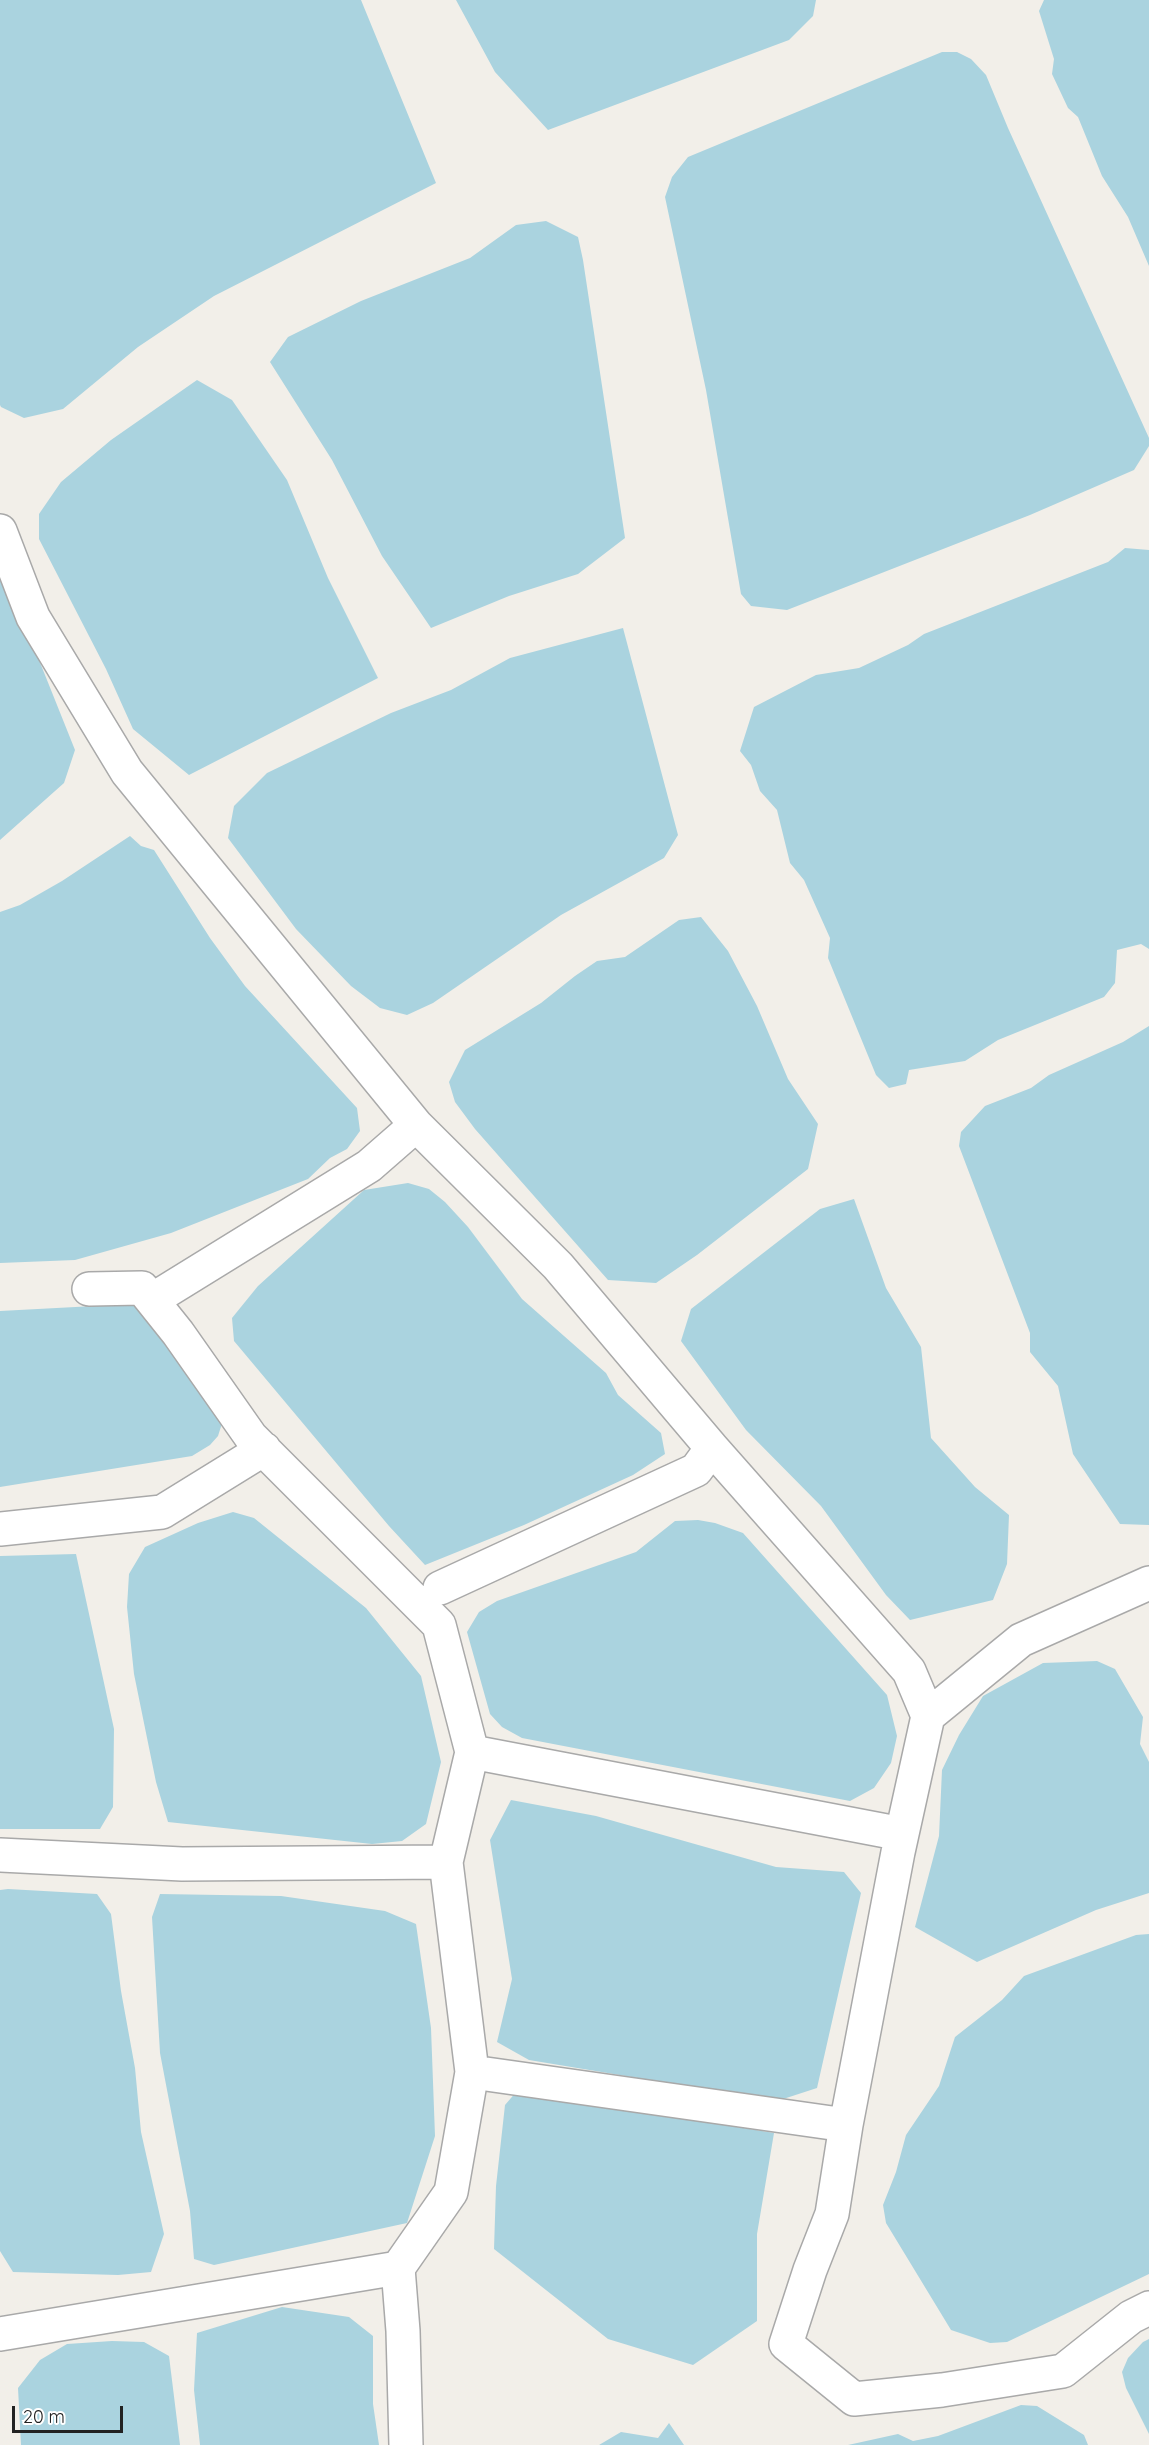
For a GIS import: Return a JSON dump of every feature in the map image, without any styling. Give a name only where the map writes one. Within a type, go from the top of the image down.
[{"type":"lane","points":[[0,531],[33,617],[127,772],[416,1125],[558,1266],[712,1448],[909,1671],[928,1716],[902,1834],[846,2125],[832,2214],[810,2270],[786,2344],[854,2399],[942,2390],[1063,2371],[1131,2317],[1149,2308]]},
{"type":"lane","points":[[152,1300],[369,1166],[416,1125]]},
{"type":"lane","points":[[89,1289],[142,1288],[251,1437],[440,1624],[472,1752],[446,1862],[472,2072],[451,2192],[398,2268],[403,2331],[406,2445]]},
{"type":"lane","points":[[440,1588],[696,1470],[712,1448]]},
{"type":"lane","points":[[0,1529],[162,1512],[264,1449]]},
{"type":"lane","points":[[928,1716],[1021,1640],[1149,1583]]},
{"type":"lane","points":[[472,1752],[902,1834]]},
{"type":"lane","points":[[0,1855],[182,1864],[446,1862]]},
{"type":"lane","points":[[472,2072],[846,2125]]},
{"type":"lane","points":[[0,2334],[398,2268]]},
{"type":"water","points":[[0,0],[361,0],[436,183],[214,296],[138,347],[63,409],[24,418],[0,405]]},
{"type":"water","points":[[456,0],[816,0],[813,16],[789,40],[548,130],[495,72]]},
{"type":"water","points":[[1044,0],[1149,0],[1149,266],[1128,217],[1102,176],[1078,117],[1068,108],[1052,74],[1054,59],[1039,11]]},
{"type":"water","points":[[942,52],[957,52],[971,59],[986,75],[1149,438],[1149,446],[1134,470],[1030,515],[787,610],[751,606],[741,594],[706,390],[665,197],[672,177],[688,157]]},
{"type":"water","points":[[546,221],[578,237],[625,538],[578,574],[509,596],[431,628],[382,556],[332,460],[270,362],[288,337],[361,301],[470,258],[516,225]]},
{"type":"water","points":[[197,380],[232,400],[287,480],[328,578],[378,678],[189,775],[133,729],[106,669],[39,539],[39,514],[61,482],[111,440]]},
{"type":"water","points":[[1125,548],[1149,550],[1149,949],[1141,944],[1117,950],[1115,983],[1104,997],[998,1040],[965,1061],[909,1070],[906,1084],[889,1088],[876,1075],[828,958],[830,938],[804,880],[790,863],[777,810],[760,791],[751,765],[740,751],[754,707],[816,675],[859,668],[908,645],[924,634],[1108,562]]},
{"type":"water","points":[[0,578],[27,630],[75,750],[64,783],[0,840]]},
{"type":"water","points":[[623,628],[678,835],[664,858],[561,915],[433,1003],[407,1015],[380,1008],[351,986],[296,929],[228,838],[234,806],[267,773],[391,713],[451,690],[510,658]]},
{"type":"water","points":[[130,836],[141,846],[154,850],[210,938],[245,986],[357,1108],[360,1131],[347,1149],[330,1158],[308,1179],[171,1233],[75,1260],[0,1263],[0,912],[20,905],[62,881]]},
{"type":"water","points":[[701,917],[728,951],[757,1006],[788,1079],[818,1124],[808,1169],[697,1255],[656,1283],[608,1280],[475,1129],[455,1102],[449,1082],[465,1050],[541,1003],[597,961],[625,957],[679,920]]},
{"type":"water","points":[[1149,1026],[1149,1525],[1120,1524],[1073,1454],[1058,1386],[1030,1352],[1030,1333],[959,1146],[961,1132],[985,1106],[1031,1088],[1049,1075],[1123,1042]]},
{"type":"water","points":[[408,1183],[429,1189],[445,1202],[468,1227],[522,1299],[606,1373],[618,1395],[661,1433],[665,1454],[633,1475],[524,1525],[425,1565],[389,1526],[234,1341],[232,1318],[258,1286],[364,1190]]},
{"type":"water","points":[[854,1199],[886,1288],[921,1347],[931,1438],[975,1487],[1009,1515],[1007,1564],[993,1600],[910,1620],[886,1595],[821,1506],[746,1430],[681,1341],[691,1309],[820,1209]]},
{"type":"water","points":[[132,1304],[223,1402],[224,1417],[218,1436],[210,1445],[192,1456],[0,1487],[0,1311]]},
{"type":"water","points":[[233,1512],[254,1518],[366,1608],[421,1676],[441,1762],[426,1824],[402,1841],[372,1844],[168,1822],[156,1782],[134,1674],[127,1607],[129,1574],[145,1547],[198,1523]]},
{"type":"water","points":[[698,1520],[715,1523],[743,1533],[887,1695],[897,1736],[891,1763],[874,1788],[850,1801],[522,1738],[502,1727],[490,1714],[467,1632],[479,1612],[497,1601],[636,1552],[675,1521]]},
{"type":"water","points":[[76,1554],[114,1729],[113,1807],[100,1829],[0,1829],[0,1556]]},
{"type":"water","points":[[1097,1661],[1115,1669],[1143,1717],[1140,1744],[1149,1762],[1149,1893],[1096,1910],[977,1962],[915,1927],[939,1836],[942,1770],[959,1735],[983,1696],[1043,1663]]},
{"type":"water","points":[[511,1800],[596,1816],[776,1867],[844,1872],[861,1893],[817,2088],[777,2101],[529,2060],[497,2042],[512,1979],[490,1840]]},
{"type":"water","points":[[0,1890],[97,1894],[111,1914],[121,1991],[135,2068],[141,2132],[164,2234],[151,2272],[118,2275],[13,2272],[0,2251]]},
{"type":"water","points":[[160,1894],[281,1896],[385,1911],[416,1924],[431,2028],[435,2136],[407,2223],[214,2265],[194,2259],[190,2211],[160,2053],[152,1917]]},
{"type":"water","points":[[1149,1934],[1149,2274],[1007,2342],[990,2343],[951,2330],[886,2223],[883,2205],[896,2172],[906,2135],[939,2086],[955,2037],[1002,2000],[1024,1976],[1136,1935]]},
{"type":"water","points":[[517,2091],[774,2133],[757,2234],[757,2321],[693,2365],[608,2339],[494,2249],[496,2186],[505,2105]]},
{"type":"water","points":[[282,2307],[349,2317],[373,2336],[373,2404],[379,2445],[200,2445],[194,2390],[197,2333]]},
{"type":"water","points":[[1149,2339],[1149,2434],[1126,2388],[1122,2372],[1128,2358],[1143,2342]]},
{"type":"water","points":[[112,2341],[144,2342],[169,2356],[180,2445],[21,2445],[18,2388],[40,2360],[67,2344]]},
{"type":"water","points":[[1021,2405],[1037,2406],[1084,2435],[1088,2445],[848,2445],[898,2434],[913,2441],[938,2436]]},
{"type":"water","points":[[669,2423],[684,2445],[599,2445],[621,2432],[658,2438]]}]
